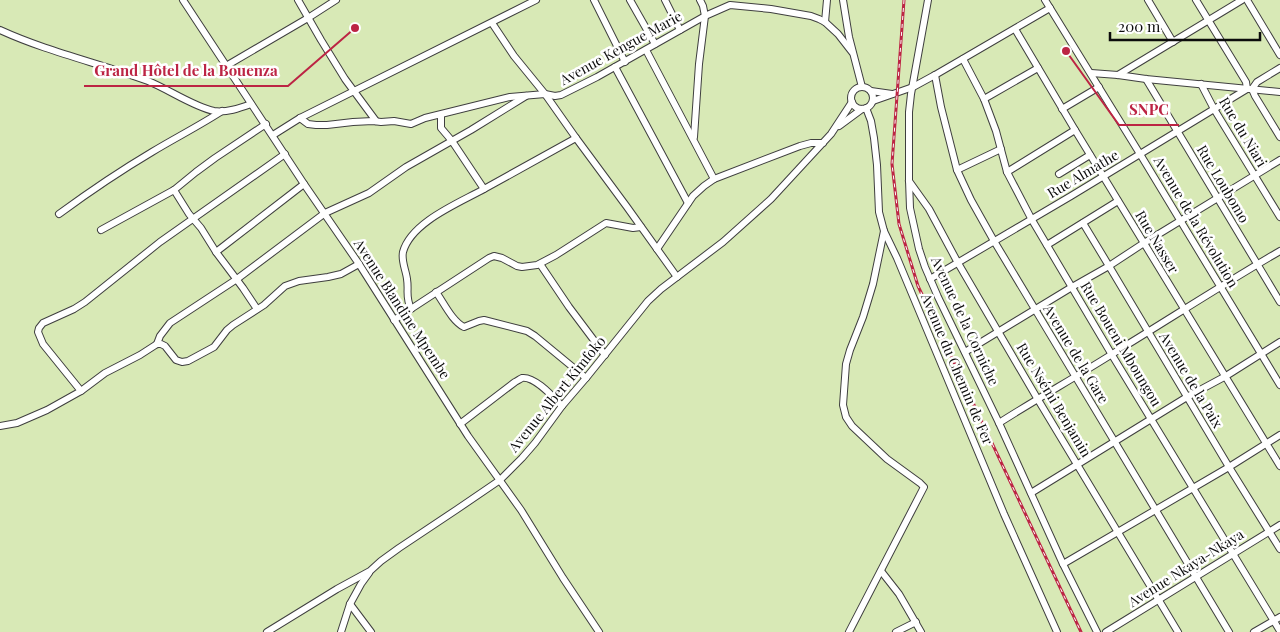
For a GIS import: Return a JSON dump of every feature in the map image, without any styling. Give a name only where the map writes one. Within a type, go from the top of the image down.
[{"type":"street","name":"Avenue Blandine Mpembe","points":[[183,0],[359,264],[460,424],[521,510],[599,632]]},
{"type":"street","points":[[298,0],[354,92],[376,121]]},
{"type":"street","points":[[226,66],[336,0]]},
{"type":"street","points":[[273,135],[300,118],[536,0]]},
{"type":"street","points":[[594,0],[625,62]]},
{"type":"street","points":[[630,0],[655,44]]},
{"type":"street","points":[[665,0],[680,30]]},
{"type":"street","points":[[694,138],[699,64],[705,16],[700,0]]},
{"type":"street","points":[[825,22],[826,0]]},
{"type":"street","points":[[843,0],[852,52],[862,86]]},
{"type":"street","name":"Avenue de la Corniche","points":[[928,0],[909,112],[910,208],[919,249],[930,279],[999,423],[1063,564],[1097,632]]},
{"type":"street","name":"Avenue de la Révolution","points":[[1045,0],[1280,385]]},
{"type":"street","points":[[1148,0],[1173,42]]},
{"type":"street","points":[[1196,0],[1280,137]]},
{"type":"street","points":[[1118,75],[1242,0]]},
{"type":"street","points":[[1247,0],[1280,55]]},
{"type":"street","name":"Avenue Kengue Marie","points":[[300,118],[308,124],[316,125],[376,121],[394,121],[410,124],[425,118],[510,97],[545,94],[555,96],[567,93],[731,2],[811,16],[825,22],[838,34],[852,52]]},
{"type":"street","points":[[893,94],[871,91],[862,86],[854,90],[852,102],[856,107],[864,108],[873,101],[893,94],[913,87],[1050,8]]},
{"type":"street","points":[[492,23],[514,56],[545,94],[677,277]]},
{"type":"street","name":"Rue Nasser","points":[[1015,29],[1280,466]]},
{"type":"street","points":[[0,30],[43,47],[150,82],[214,111],[242,108],[252,104]]},
{"type":"street","points":[[646,50],[714,179]]},
{"type":"street","name":"Rue Boueni Mboungou","points":[[963,59],[984,100],[1007,172],[1032,220],[1280,631]]},
{"type":"street","points":[[615,67],[688,203]]},
{"type":"street","points":[[984,100],[1038,68]]},
{"type":"street","name":"Rue Almathe","points":[[930,279],[1104,177],[1176,131],[1250,89],[1257,82],[1280,68]]},
{"type":"street","points":[[1091,73],[1280,92]]},
{"type":"street","name":"Avenue de la Gare","points":[[935,75],[941,107],[958,170],[971,200],[1229,632]]},
{"type":"street","name":"Rue Loubomo","points":[[1146,79],[1280,302]]},
{"type":"street","name":"Rue du Niari","points":[[1201,84],[1214,109],[1280,217]]},
{"type":"street","points":[[1062,109],[1099,87]]},
{"type":"street","points":[[871,91],[873,101]]},
{"type":"street","points":[[0,426],[17,422],[47,410],[81,391],[105,373],[140,355],[157,344],[160,336],[170,323],[237,279],[325,214],[369,193],[406,167],[527,95]]},
{"type":"street","name":"Avenue Albert Kimfoko","points":[[267,632],[370,571],[380,561],[500,480],[531,448],[562,406],[648,301],[724,242],[771,199],[834,130],[852,102]]},
{"type":"street","name":"Avenue Albert Kimfoko","points":[[834,130],[864,108]]},
{"type":"street","name":"Avenue du Chemin de Fer","points":[[864,108],[873,128],[879,212],[884,231],[1004,514],[1057,632]]},
{"type":"street","points":[[59,214],[118,173],[222,111]]},
{"type":"street","points":[[441,115],[441,128],[452,141],[484,189]]},
{"type":"street","points":[[101,230],[174,190],[215,158],[266,124]]},
{"type":"street","points":[[1007,172],[1075,130]]},
{"type":"street","points":[[411,309],[406,296],[408,280],[402,254],[407,242],[416,230],[435,216],[576,138]]},
{"type":"street","points":[[657,249],[688,203],[698,191],[714,179],[800,146],[811,143],[823,143]]},
{"type":"street","points":[[958,170],[1001,149]]},
{"type":"street","points":[[81,391],[44,344],[39,335],[39,328],[47,321],[65,314],[85,302],[145,254],[285,154]]},
{"type":"street","points":[[1059,174],[1090,155]]},
{"type":"street","points":[[965,352],[1109,266],[1280,160]]},
{"type":"street","name":"Rue Nsémi Benjamin","points":[[909,180],[929,210],[1037,398],[1178,632]]},
{"type":"street","points":[[216,252],[304,184]]},
{"type":"street","points":[[174,190],[257,309]]},
{"type":"street","points":[[1047,245],[1118,201]]},
{"type":"street","points":[[394,320],[494,256],[522,267],[540,264],[606,223],[633,228],[641,227]]},
{"type":"street","name":"Avenue de la Paix","points":[[1083,223],[1280,549]]},
{"type":"street","points":[[849,632],[924,487],[887,459],[852,426],[846,417],[842,405],[846,364],[873,284],[884,231]]},
{"type":"street","points":[[999,423],[1280,251]]},
{"type":"street","points":[[157,344],[165,346],[176,360],[188,361],[214,347],[227,330],[264,304],[285,286],[291,283],[341,274],[359,264]]},
{"type":"street","points":[[540,264],[605,355]]},
{"type":"street","points":[[436,292],[460,326],[464,327],[484,320],[527,331],[586,378]]},
{"type":"street","points":[[1031,493],[1280,342]]},
{"type":"street","points":[[460,424],[523,378],[528,378],[543,387],[562,406]]},
{"type":"street","points":[[1063,564],[1280,435]]},
{"type":"street","name":"Avenue Nkaya-Nkaya","points":[[1106,632],[1280,525]]},
{"type":"street","points":[[341,632],[350,604],[370,571]]},
{"type":"street","points":[[881,571],[899,594],[922,632]]},
{"type":"street","points":[[350,604],[371,632]]},
{"type":"street","points":[[1254,632],[1280,617]]},
{"type":"street","points":[[896,632],[916,622]]},
{"type":"green space","points":[[0,0],[1280,0],[1280,632],[0,632]]},
{"type":"railway","points":[[904,0],[892,164],[899,224],[918,286],[1081,632]]},
{"type":"place","name":"Grand Hôtel de la Bouenza","points":[[355,28]]},
{"type":"place","name":"SNPC","points":[[1066,51]]}]
